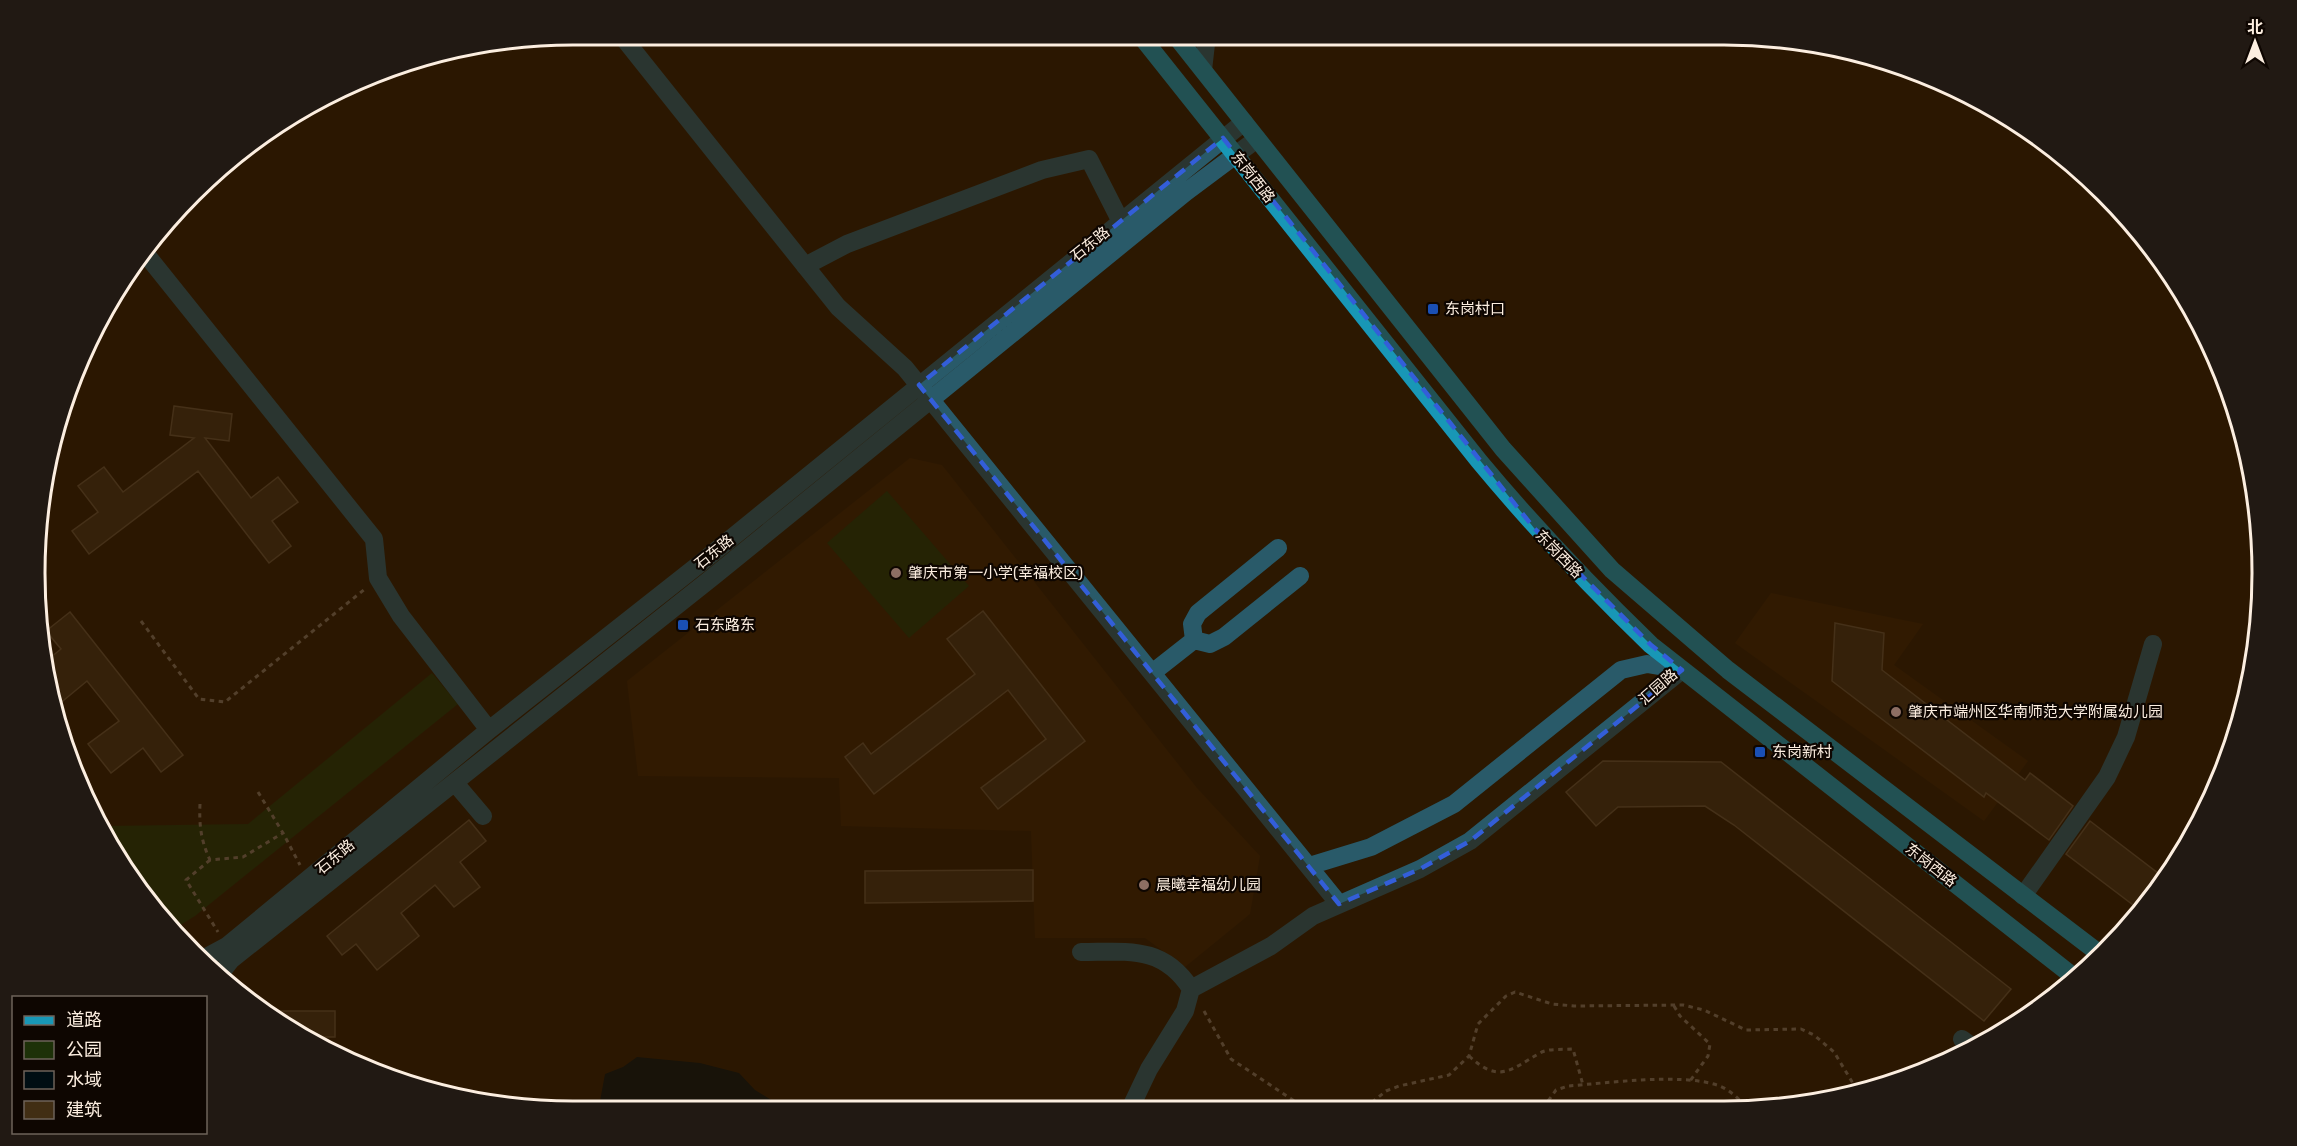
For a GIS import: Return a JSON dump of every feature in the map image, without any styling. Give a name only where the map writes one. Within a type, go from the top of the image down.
[{"type":"main road","name":"东岗西路","points":[[1148,45],[1534,528],[1651,645],[2069,972]]},
{"type":"main road","name":"东岗西路","points":[[1183,45],[1503,448],[1612,570],[1728,670],[2094,949]]},
{"type":"street","points":[[630,45],[838,307],[905,368],[1339,904]]},
{"type":"street","points":[[1203,70],[1207,45]]},
{"type":"street","name":"石东路","points":[[210,955],[227,946],[489,730],[702,562],[1120,220],[1244,122]]},
{"type":"street","name":"石东路","points":[[224,969],[231,960],[931,400],[1176,199],[1257,139]]},
{"type":"street","points":[[805,266],[847,244],[1009,182],[1042,170],[1089,159],[1120,220]]},
{"type":"street","points":[[149,258],[374,539],[378,578],[401,616],[489,730]]},
{"type":"street","points":[[1194,640],[1192,624],[1198,613],[1278,548]]},
{"type":"street","points":[[1194,640],[1210,644],[1224,637],[1300,576]]},
{"type":"street","points":[[1152,673],[1194,640]]},
{"type":"street","points":[[2023,896],[2107,777],[2126,736],[2153,644]]},
{"type":"street","name":"汇园路","points":[[1308,866],[1371,847],[1455,804],[1621,670],[1647,664],[1682,670]]},
{"type":"street","name":"汇园路","points":[[1191,989],[1271,946],[1313,916],[1420,869],[1470,841],[1682,670]]},
{"type":"street","points":[[455,783],[483,816]]},
{"type":"street","points":[[1081,952],[1146,952],[1179,970],[1191,989],[1185,1011],[1149,1069],[1134,1101]]},
{"type":"path","points":[[141,621],[199,699],[225,702],[378,578]]},
{"type":"path","points":[[258,792],[284,833],[307,880]]},
{"type":"path","points":[[200,804],[202,842],[210,860]]},
{"type":"path","points":[[227,946],[186,880],[210,860],[243,857],[284,833]]},
{"type":"path","points":[[1191,989],[1231,1059],[1294,1101]]},
{"type":"path","points":[[1374,1101],[1386,1091],[1399,1086],[1449,1075],[1469,1056],[1478,1024],[1506,996],[1515,992],[1552,1004],[1674,1006],[1704,1010],[1746,1030],[1801,1029],[1814,1035],[1834,1052],[1854,1085]]},
{"type":"path","points":[[1674,1006],[1680,1016],[1710,1044],[1708,1056],[1690,1082]]},
{"type":"path","points":[[1469,1056],[1484,1070],[1501,1072],[1528,1062],[1542,1052],[1573,1049],[1582,1085]]},
{"type":"path","points":[[1548,1101],[1556,1090],[1568,1086],[1690,1082],[1719,1086],[1734,1094],[1740,1101]]},
{"type":"highlighted area","points":[[1223,138],[1534,528],[1651,645],[1682,670],[1470,841],[1420,869],[1339,904],[919,385]]},
{"type":"shaded area","name":"肇庆市第一小学(幸福校区)","points":[[910,458],[942,465],[1197,788],[1260,856],[1250,914],[1185,967],[1145,938],[1035,938],[1031,831],[841,826],[839,778],[638,776],[627,681]]},
{"type":"shaded area","name":"肇庆市端州区华南师范大学附属幼儿园","points":[[1771,593],[1923,624],[1894,665],[2028,761],[1984,821],[1735,643]]},
{"type":"green space","points":[[887,491],[969,586],[909,638],[827,543]]},
{"type":"green space","points":[[432,673],[458,704],[195,916],[180,925],[134,866],[110,826],[248,824]]},
{"type":"water","points":[[637,1057],[700,1063],[739,1073],[755,1090],[773,1101],[600,1101],[605,1074],[623,1067]]},
{"type":"building","points":[[174,406],[232,414],[229,441],[205,438],[251,498],[278,477],[298,502],[272,521],[291,546],[269,563],[198,471],[89,554],[72,531],[98,512],[78,486],[104,467],[123,492],[194,438],[170,435]]},
{"type":"building","points":[[983,611],[1085,741],[998,809],[981,788],[1046,739],[1008,690],[874,794],[845,757],[863,743],[871,754],[975,674],[947,639]]},
{"type":"building","points":[[70,612],[183,755],[161,772],[143,748],[111,773],[88,744],[119,721],[87,681],[61,702],[52,656],[61,649],[49,635],[48,629]]},
{"type":"building","points":[[1835,623],[1884,633],[1882,670],[2025,780],[2030,773],[2073,806],[2049,840],[1986,793],[1984,797],[1832,681]]},
{"type":"building","points":[[1603,761],[1721,762],[2011,989],[1984,1021],[1734,825],[1705,806],[1618,807],[1596,826],[1566,792]]},
{"type":"building","points":[[469,820],[486,841],[460,862],[480,887],[454,907],[435,885],[401,913],[419,936],[377,970],[356,944],[342,955],[327,936]]},
{"type":"building","points":[[2090,821],[2158,873],[2134,905],[2066,854]]},
{"type":"building","points":[[1033,870],[1033,901],[865,903],[865,871]]},
{"type":"building","points":[[279,1011],[335,1011],[335,1037],[321,1037]]},
{"type":"place","name":"东岗村口","points":[[1433,309]]},
{"type":"place","name":"肇庆市第一小学(幸福校区)","points":[[896,573]]},
{"type":"place","name":"石东路东","points":[[683,625]]},
{"type":"place","name":"肇庆市端州区华南师范大学附属幼儿园","points":[[1896,712]]},
{"type":"place","name":"东岗新村","points":[[1760,752]]},
{"type":"place","name":"晨曦幸福幼儿园","points":[[1144,885]]}]
